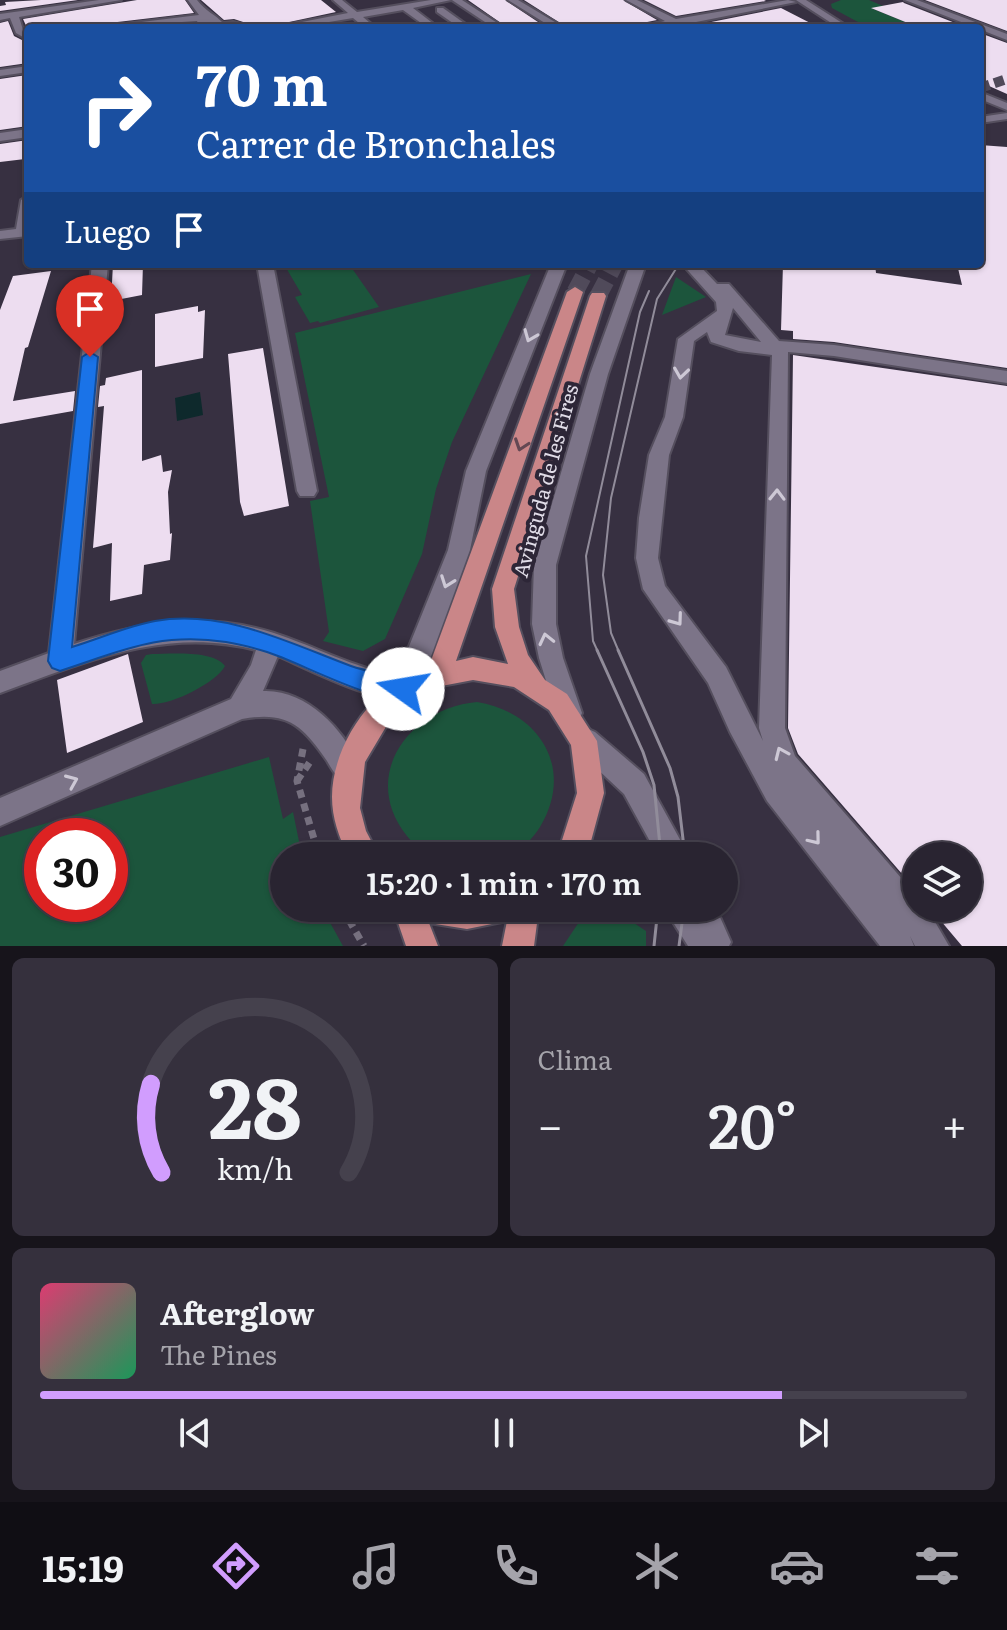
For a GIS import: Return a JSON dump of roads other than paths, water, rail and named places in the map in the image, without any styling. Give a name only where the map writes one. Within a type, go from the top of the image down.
[{"type":"main road","name":"Avinguda de les Fires","points":[[439,673],[575,292]]},
{"type":"main road","name":"Avinguda de les Fires","points":[[537,686],[523,670],[506,629],[503,589],[598,296]]},
{"type":"main road","points":[[358,842],[348,817],[346,793],[348,770],[363,732],[375,714],[403,689],[439,673],[466,668],[491,669],[515,675],[537,686],[569,713],[586,741],[592,779],[586,827],[579,842]]},
{"type":"main road","points":[[413,922],[422,946]]},
{"type":"main road","points":[[518,946],[522,922]]},
{"type":"street","points":[[0,17],[117,0]]},
{"type":"street","points":[[192,0],[210,24]]},
{"type":"street","points":[[337,0],[366,24]]},
{"type":"street","points":[[456,0],[494,24]]},
{"type":"street","points":[[512,0],[553,24]]},
{"type":"street","points":[[630,0],[679,24]]},
{"type":"street","points":[[909,0],[973,24]]},
{"type":"street","points":[[794,1],[834,24]]},
{"type":"street","points":[[664,24],[794,1],[814,4],[836,24]]},
{"type":"street","points":[[300,24],[410,6],[425,10],[443,4],[462,24]]},
{"type":"street","points":[[410,6],[430,24]]},
{"type":"street","points":[[14,15],[24,31]]},
{"type":"street","points":[[984,28],[1007,37]]},
{"type":"street","points":[[0,73],[24,70]]},
{"type":"street","points":[[984,96],[1007,107]]},
{"type":"street","points":[[986,120],[1007,118]]},
{"type":"street","points":[[0,137],[24,134]]},
{"type":"street","points":[[0,235],[24,232]]},
{"type":"street","points":[[60,661],[100,268]]},
{"type":"street","points":[[266,268],[307,491]]},
{"type":"street","points":[[0,682],[154,631],[184,629],[227,633],[270,643],[353,677],[403,689],[427,638],[459,550],[476,471],[557,268]]},
{"type":"street","name":"Avinguda de les Fires","points":[[569,713],[545,642],[541,594],[545,565],[602,363],[637,268]]},
{"type":"street","points":[[695,268],[724,301],[726,308],[715,326],[715,333],[726,343],[756,347],[808,347],[1007,377]]},
{"type":"street","points":[[697,268],[715,280],[781,354],[772,728],[785,764],[916,918],[933,946]]},
{"type":"street","points":[[722,317],[686,339],[674,417],[659,455],[647,543],[648,569],[654,589],[717,675],[771,783],[883,921],[898,946]]},
{"type":"street","points":[[240,707],[262,669],[270,643]]},
{"type":"street","points":[[0,812],[240,707],[273,703],[291,709],[325,734],[348,770]]},
{"type":"street","points":[[586,741],[634,784],[666,842]]},
{"type":"street","points":[[689,922],[707,946]]},
{"type":"street","points":[[706,922],[717,946]]},
{"type":"tunnel","points":[[984,87],[1007,79]]},
{"type":"tunnel","points":[[575,292],[588,268]]},
{"type":"tunnel","points":[[598,296],[613,268]]},
{"type":"tram line","points":[[619,652],[611,633],[603,575],[611,498],[657,299],[676,268]]},
{"type":"tram line","points":[[598,652],[593,641],[586,556],[640,312],[649,291]]},
{"type":"tram line","points":[[597,650],[643,752],[654,785],[660,842]]},
{"type":"tram line","points":[[618,650],[670,768],[678,797],[683,842]]},
{"type":"tram line","points":[[654,946],[657,922]]},
{"type":"tram line","points":[[679,946],[682,922]]}]
